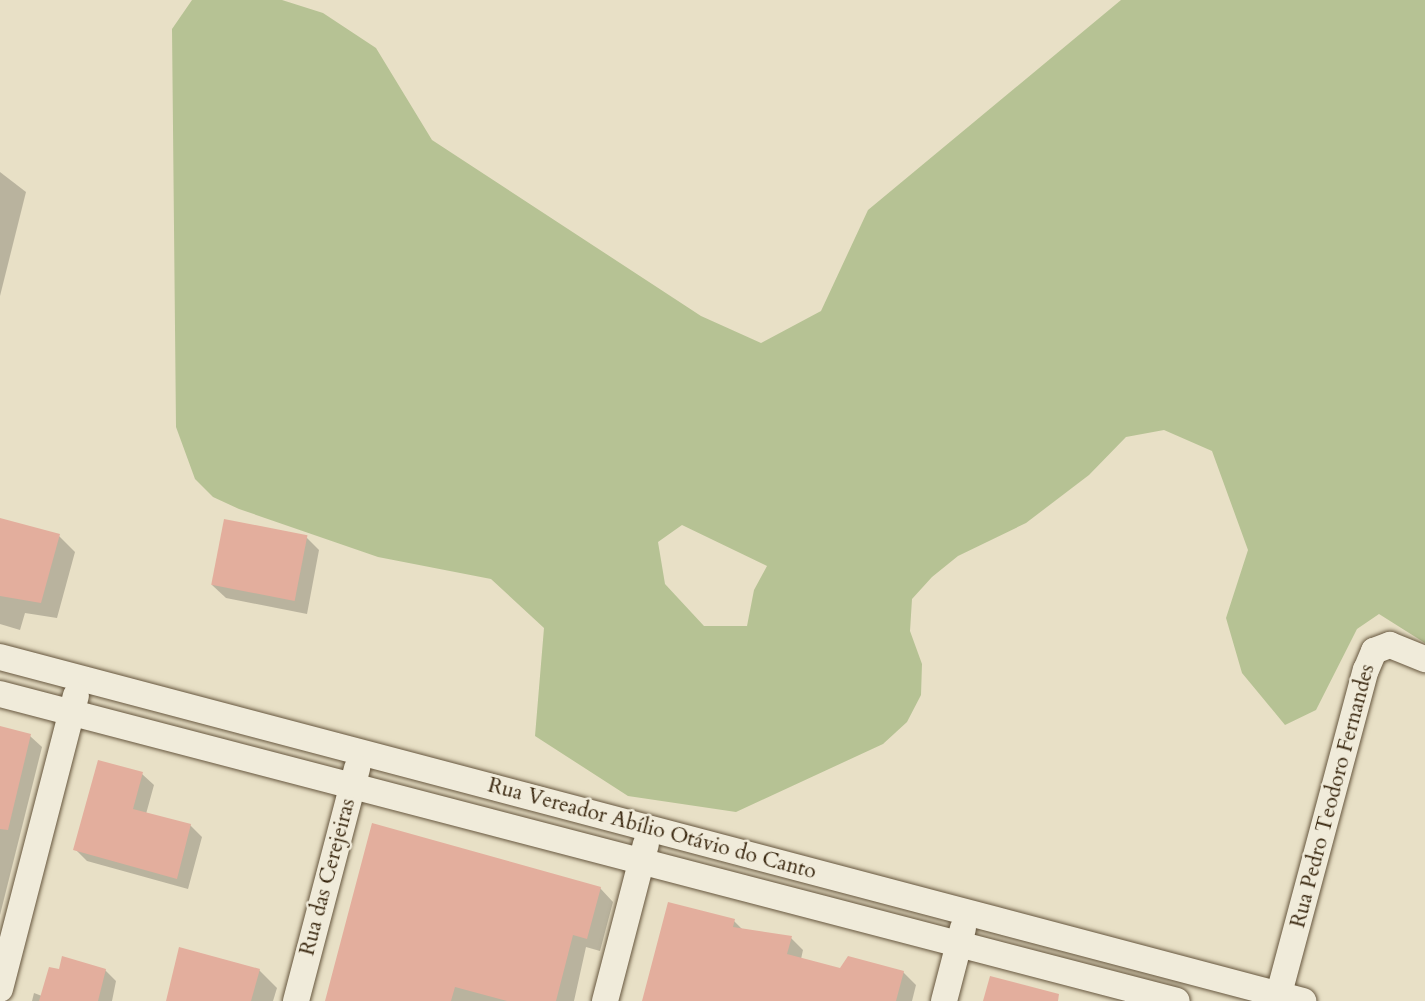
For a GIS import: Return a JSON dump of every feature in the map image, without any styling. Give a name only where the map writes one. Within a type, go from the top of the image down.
[{"type":"street","name":"Rua Pedro Teodoro Fernandes","points":[[1286,999],[1366,670],[1374,651],[1390,645],[1425,659]]},
{"type":"street","name":"Rua Vereador Abílio Otávio do Canto","points":[[0,657],[1286,999]]},
{"type":"street","points":[[0,989],[80,678]]},
{"type":"street","name":"Rua Vereador Abílio Otávio do Canto","points":[[0,694],[1177,1001]]},
{"type":"street","name":"Rua das Cerejeiras","points":[[296,1001],[361,752]]},
{"type":"street","points":[[605,1001],[650,829]]},
{"type":"street","points":[[944,1001],[967,912]]},
{"type":"green space","points":[[192,0],[282,0],[323,13],[376,48],[432,140],[701,316],[761,343],[821,311],[868,210],[1121,0],[1425,0],[1425,643],[1379,614],[1357,629],[1316,710],[1285,725],[1242,673],[1226,618],[1248,550],[1212,451],[1164,430],[1126,437],[1089,475],[1026,523],[958,556],[932,577],[912,599],[910,631],[922,664],[921,695],[907,722],[883,744],[736,812],[628,796],[535,736],[544,628],[491,579],[378,557],[239,509],[213,497],[195,479],[176,427],[172,29]],"holes":[[[682,525],[767,566],[754,590],[747,626],[704,626],[665,584],[658,542]]]},
{"type":"building","points":[[0,518],[60,534],[41,603],[0,596]]},
{"type":"building","points":[[224,519],[307,535],[295,601],[211,585]]},
{"type":"building","points":[[0,726],[31,734],[8,830],[0,829]]},
{"type":"building","points":[[98,760],[143,772],[133,809],[191,824],[177,879],[73,850]]},
{"type":"building","points":[[372,823],[601,887],[587,939],[573,935],[556,1001],[507,1001],[455,987],[451,1001],[325,1001]]},
{"type":"building","points":[[668,902],[735,919],[733,927],[792,936],[787,954],[840,968],[848,956],[904,971],[896,1001],[642,1001]]},
{"type":"building","points":[[179,947],[260,969],[251,1001],[166,1001]]},
{"type":"building","points":[[62,956],[106,969],[98,1001],[39,1001],[49,967],[59,969]]},
{"type":"building","points":[[990,976],[1059,994],[1058,1001],[983,1001]]}]
